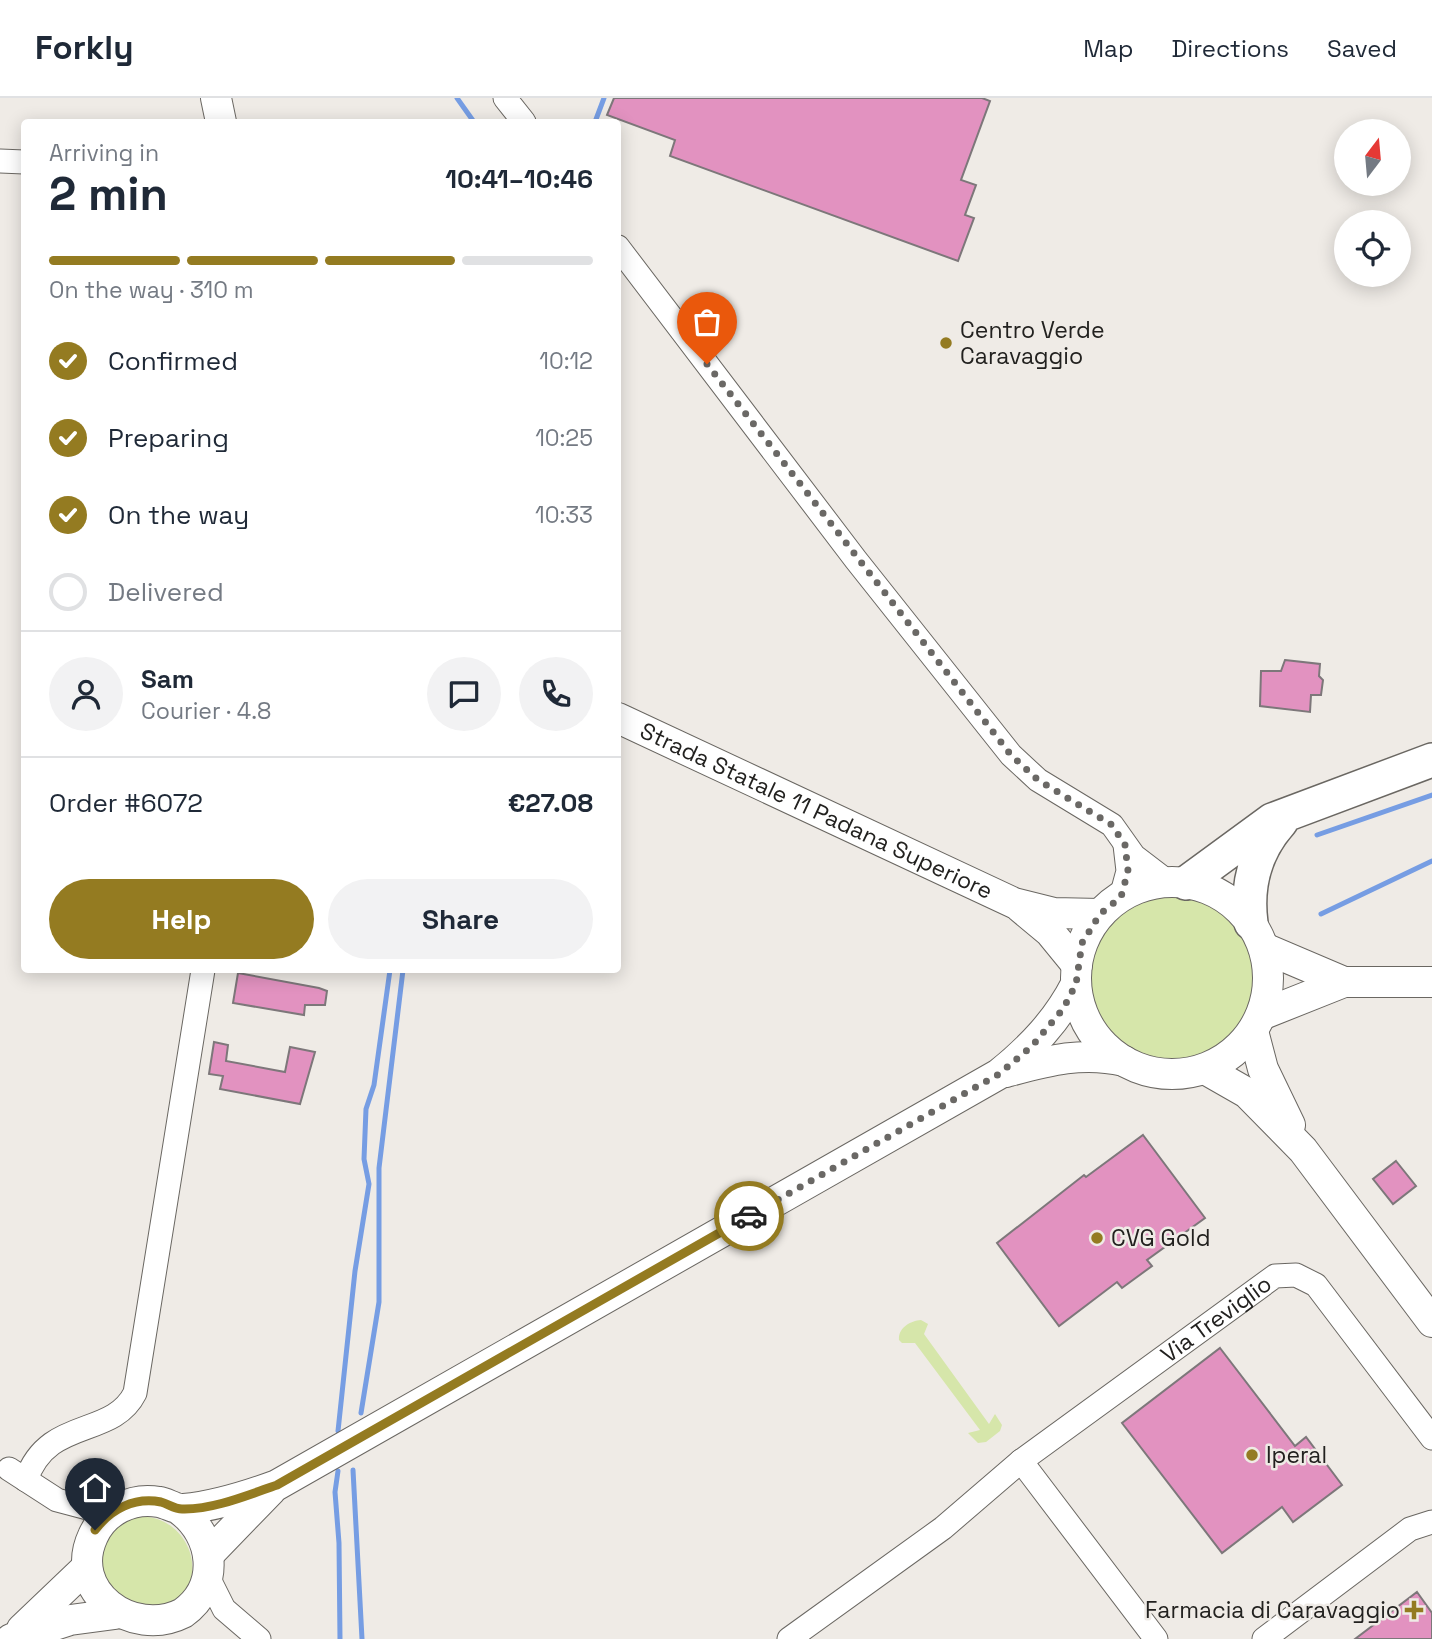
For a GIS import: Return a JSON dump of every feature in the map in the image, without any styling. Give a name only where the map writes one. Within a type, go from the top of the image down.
[{"type":"highway","points":[[1177,882],[1261,827],[1290,813],[1432,760]]},
{"type":"highway","points":[[1257,935],[1249,894],[1254,867],[1268,838],[1290,813]]},
{"type":"main road","points":[[216,98],[220,119]]},
{"type":"main road","name":"Strada Statale 11 Padana Superiore","points":[[621,720],[1014,903],[1054,913],[1110,905]]},
{"type":"main road","points":[[180,1510],[222,1502],[277,1485],[999,1074],[1047,1030],[1063,1009],[1076,975],[1082,943],[1110,905],[1143,886],[1177,882],[1222,896],[1257,935],[1344,982]]},
{"type":"main road","name":"Strada Statale 11 Padana Superiore","points":[[1014,903],[1050,932],[1076,975]]},
{"type":"main road","points":[[1257,935],[1269,975],[1257,1023],[1263,1069],[1303,1150]]},
{"type":"main road","points":[[1076,975],[1082,1011],[1094,1034],[1124,1061]]},
{"type":"main road","points":[[999,1074],[1068,1057],[1124,1061],[1160,1073],[1205,1069],[1235,1051],[1257,1023],[1344,982],[1432,982]]},
{"type":"main road","points":[[1205,1069],[1247,1093],[1303,1150],[1432,1321]]},
{"type":"main road","points":[[10,1639],[70,1620],[115,1614],[148,1623],[181,1614],[198,1597],[208,1566],[277,1485]]},
{"type":"main road","points":[[10,1639],[48,1607],[88,1557],[95,1530],[110,1514],[140,1501],[160,1502],[180,1510],[196,1524],[208,1566]]},
{"type":"main road","points":[[88,1557],[99,1598],[115,1614]]},
{"type":"street","points":[[505,98],[522,119]]},
{"type":"street","points":[[0,161],[21,162]]},
{"type":"street","points":[[621,251],[856,560],[1011,755],[1038,780],[1103,818],[1144,866],[1177,882]]},
{"type":"street","points":[[1110,905],[1128,871],[1125,845]]},
{"type":"street","points":[[110,1514],[57,1500],[18,1475],[51,1443],[113,1416],[128,1405],[135,1393],[203,973]]},
{"type":"street","name":"Via Treviglio","points":[[789,1639],[943,1528],[967,1504],[1021,1461],[1266,1280],[1286,1274],[1315,1285],[1432,1438]]},
{"type":"street","points":[[1021,1461],[1156,1639]]},
{"type":"street","points":[[57,1500],[88,1557]]},
{"type":"street","points":[[1264,1639],[1410,1529],[1431,1520]]},
{"type":"street","points":[[208,1566],[214,1595],[239,1625]]},
{"type":"street","points":[[181,1614],[217,1616],[239,1625],[259,1639]]},
{"type":"green space","points":[[1171,891],[1203,898],[1218,905],[1230,916],[1241,928],[1248,943],[1255,975],[1248,1007],[1241,1022],[1230,1034],[1218,1045],[1203,1052],[1171,1059],[1139,1052],[1124,1045],[1112,1034],[1101,1022],[1094,1007],[1087,975],[1094,943],[1101,928],[1112,916],[1124,905],[1139,898]]},
{"type":"green space","points":[[921,1320],[928,1324],[924,1334],[989,1424],[995,1414],[1002,1425],[1000,1431],[986,1442],[978,1443],[968,1433],[980,1430],[915,1343],[902,1343],[899,1340],[900,1332],[906,1326]]},
{"type":"green space","points":[[134,1517],[154,1518],[170,1525],[182,1537],[190,1551],[190,1583],[181,1596],[165,1606],[132,1608],[98,1572],[107,1539],[118,1527]]},
{"type":"building","points":[[614,98],[982,98],[990,101],[961,180],[976,185],[965,215],[974,218],[958,261],[670,156],[675,140],[607,115]]},
{"type":"building","points":[[1285,660],[1320,664],[1319,676],[1323,680],[1321,695],[1311,695],[1310,712],[1260,706],[1261,671],[1281,671]]},
{"type":"building","points":[[238,973],[319,988],[327,991],[325,1005],[305,1005],[304,1015],[233,1003]]},
{"type":"building","points":[[214,1042],[228,1045],[226,1061],[285,1072],[290,1047],[315,1052],[300,1104],[220,1089],[223,1076],[209,1074]]},
{"type":"building","points":[[1143,1135],[1205,1218],[1147,1260],[1152,1266],[1122,1288],[1117,1282],[1059,1326],[997,1243],[1084,1175],[1086,1177]]},
{"type":"building","points":[[1396,1161],[1416,1186],[1393,1204],[1373,1179]]},
{"type":"building","points":[[1220,1348],[1295,1446],[1306,1437],[1342,1485],[1293,1522],[1282,1507],[1222,1553],[1122,1423]]},
{"type":"building","points":[[1417,1592],[1432,1613],[1432,1639],[1355,1639]]},
{"type":"waterway","points":[[457,98],[472,119]]},
{"type":"waterway","points":[[596,119],[604,98]]},
{"type":"waterway","points":[[1317,835],[1432,795]]},
{"type":"waterway","points":[[1321,914],[1432,861]]},
{"type":"waterway","points":[[338,1431],[355,1271],[369,1184],[364,1159],[366,1109],[374,1085],[390,973]]},
{"type":"waterway","points":[[361,1413],[379,1302],[379,1168],[403,973]]},
{"type":"waterway","points":[[353,1470],[362,1639]]},
{"type":"waterway","points":[[338,1471],[335,1492],[339,1543],[340,1639]]},
{"type":"way so far","points":[[707,364],[856,560],[1011,755],[1038,780],[1112,825],[1125,845],[1128,871],[1121,897],[1100,914],[1082,943],[1076,984],[1063,1009],[1032,1046],[999,1074],[749,1216]]},
{"type":"place","name":"Centro Verde Caravaggio","points":[[946,343]]},
{"type":"place","name":"CVG Gold","points":[[1097,1238]]},
{"type":"place","name":"Iperal","points":[[1252,1455]]},
{"type":"place","name":"Farmacia di Caravaggio","points":[[1414,1610]]},
{"type":"route","points":[[95,1530],[110,1514],[130,1503],[160,1502],[180,1510],[250,1495],[277,1485],[749,1216]]}]
